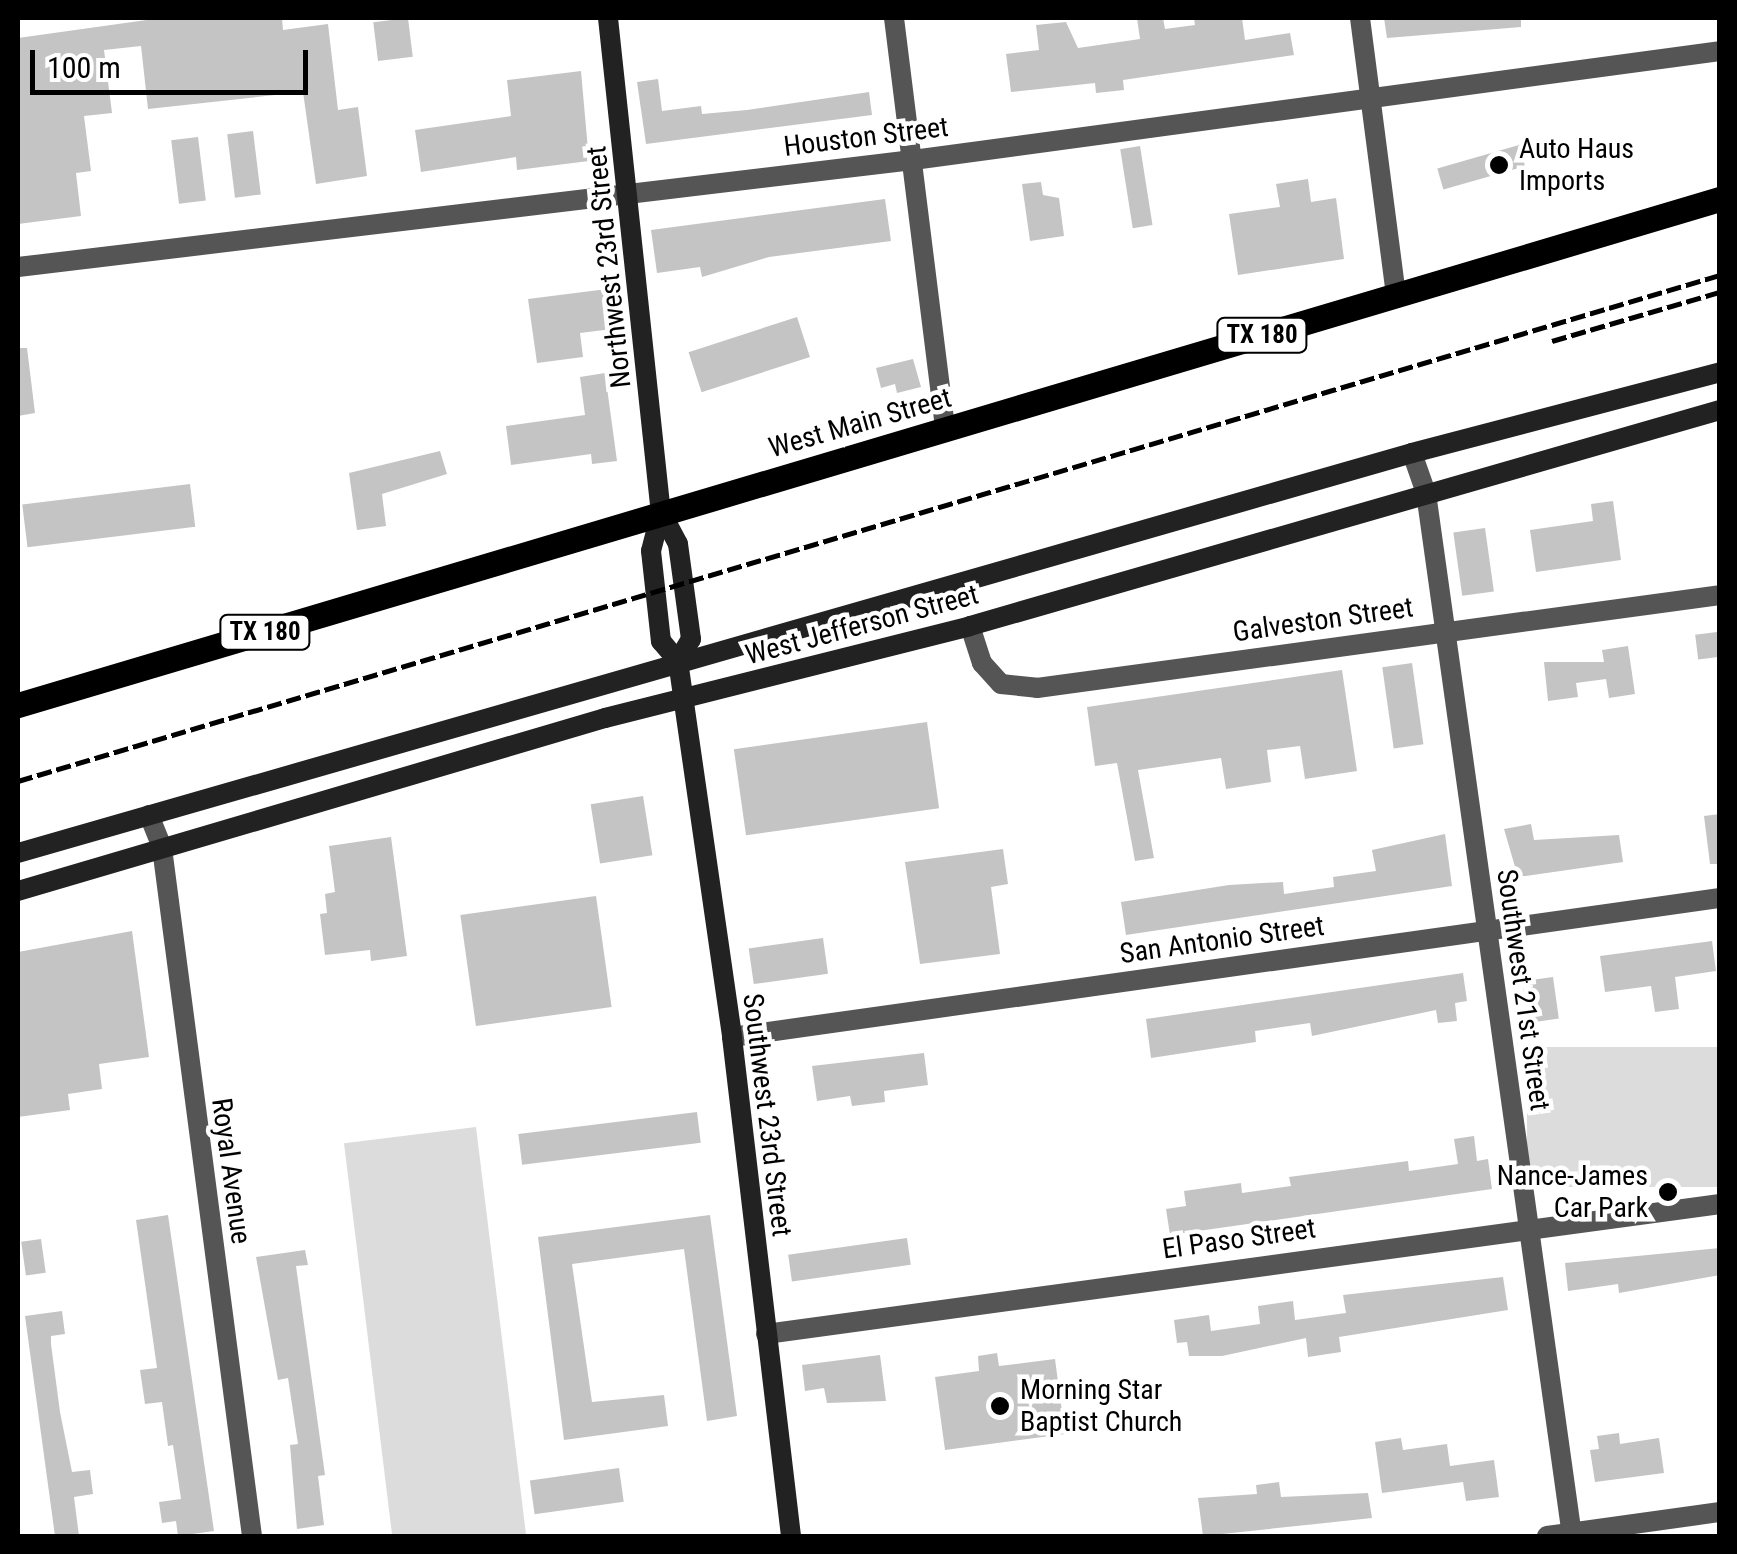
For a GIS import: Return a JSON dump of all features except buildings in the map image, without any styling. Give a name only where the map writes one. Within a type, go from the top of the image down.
[{"type":"main road","name":"Northwest 23rd Street","points":[[608,18],[630,192],[660,512],[651,551],[661,640],[678,662]]},
{"type":"main road","name":"West Main Street","points":[[18,706],[1720,199]]},
{"type":"main road","name":"West Jefferson Street","points":[[18,853],[1412,453],[1720,372]]},
{"type":"main road","name":"West Jefferson Street","points":[[18,891],[681,701],[970,626],[1720,410]]},
{"type":"main road","name":"Northwest 23rd Street","points":[[660,512],[678,544],[690,628],[678,662],[681,701]]},
{"type":"main road","name":"Southwest 23rd Street","points":[[681,701],[732,1037],[791,1536]]},
{"type":"main road","points":[[401,742],[414,777]]},
{"type":"street","points":[[894,18],[946,429]]},
{"type":"street","points":[[1360,18],[1396,295]]},
{"type":"street","name":"Houston Street","points":[[18,267],[913,160],[1720,50]]},
{"type":"street","name":"Southwest 21st Street","points":[[1412,453],[1426,493],[1572,1535]]},
{"type":"street","name":"Galveston Street","points":[[970,626],[982,663],[1001,684],[1037,688],[1720,594]]},
{"type":"street","name":"Royal Avenue","points":[[149,815],[162,848],[252,1536]]},
{"type":"street","name":"San Antonio Street","points":[[732,1037],[1720,898]]},
{"type":"street","name":"El Paso Street","points":[[766,1334],[1720,1204]]},
{"type":"street","points":[[1547,1536],[1720,1512]]},
{"type":"shaded area","points":[[1527,1047],[1719,1047],[1719,1187],[1527,1187]]},
{"type":"shaded area","points":[[476,1127],[526,1536],[392,1536],[344,1143]]},
{"type":"railway","points":[[18,781],[1720,275]]},
{"type":"railway","points":[[1552,341],[1720,292]]},
{"type":"place","name":"Auto Haus Imports","points":[[1499,165]]},
{"type":"place","name":"Nance-James Car Park","points":[[1668,1192]]},
{"type":"place","name":"Morning Star Baptist Church","points":[[1000,1406]]}]
